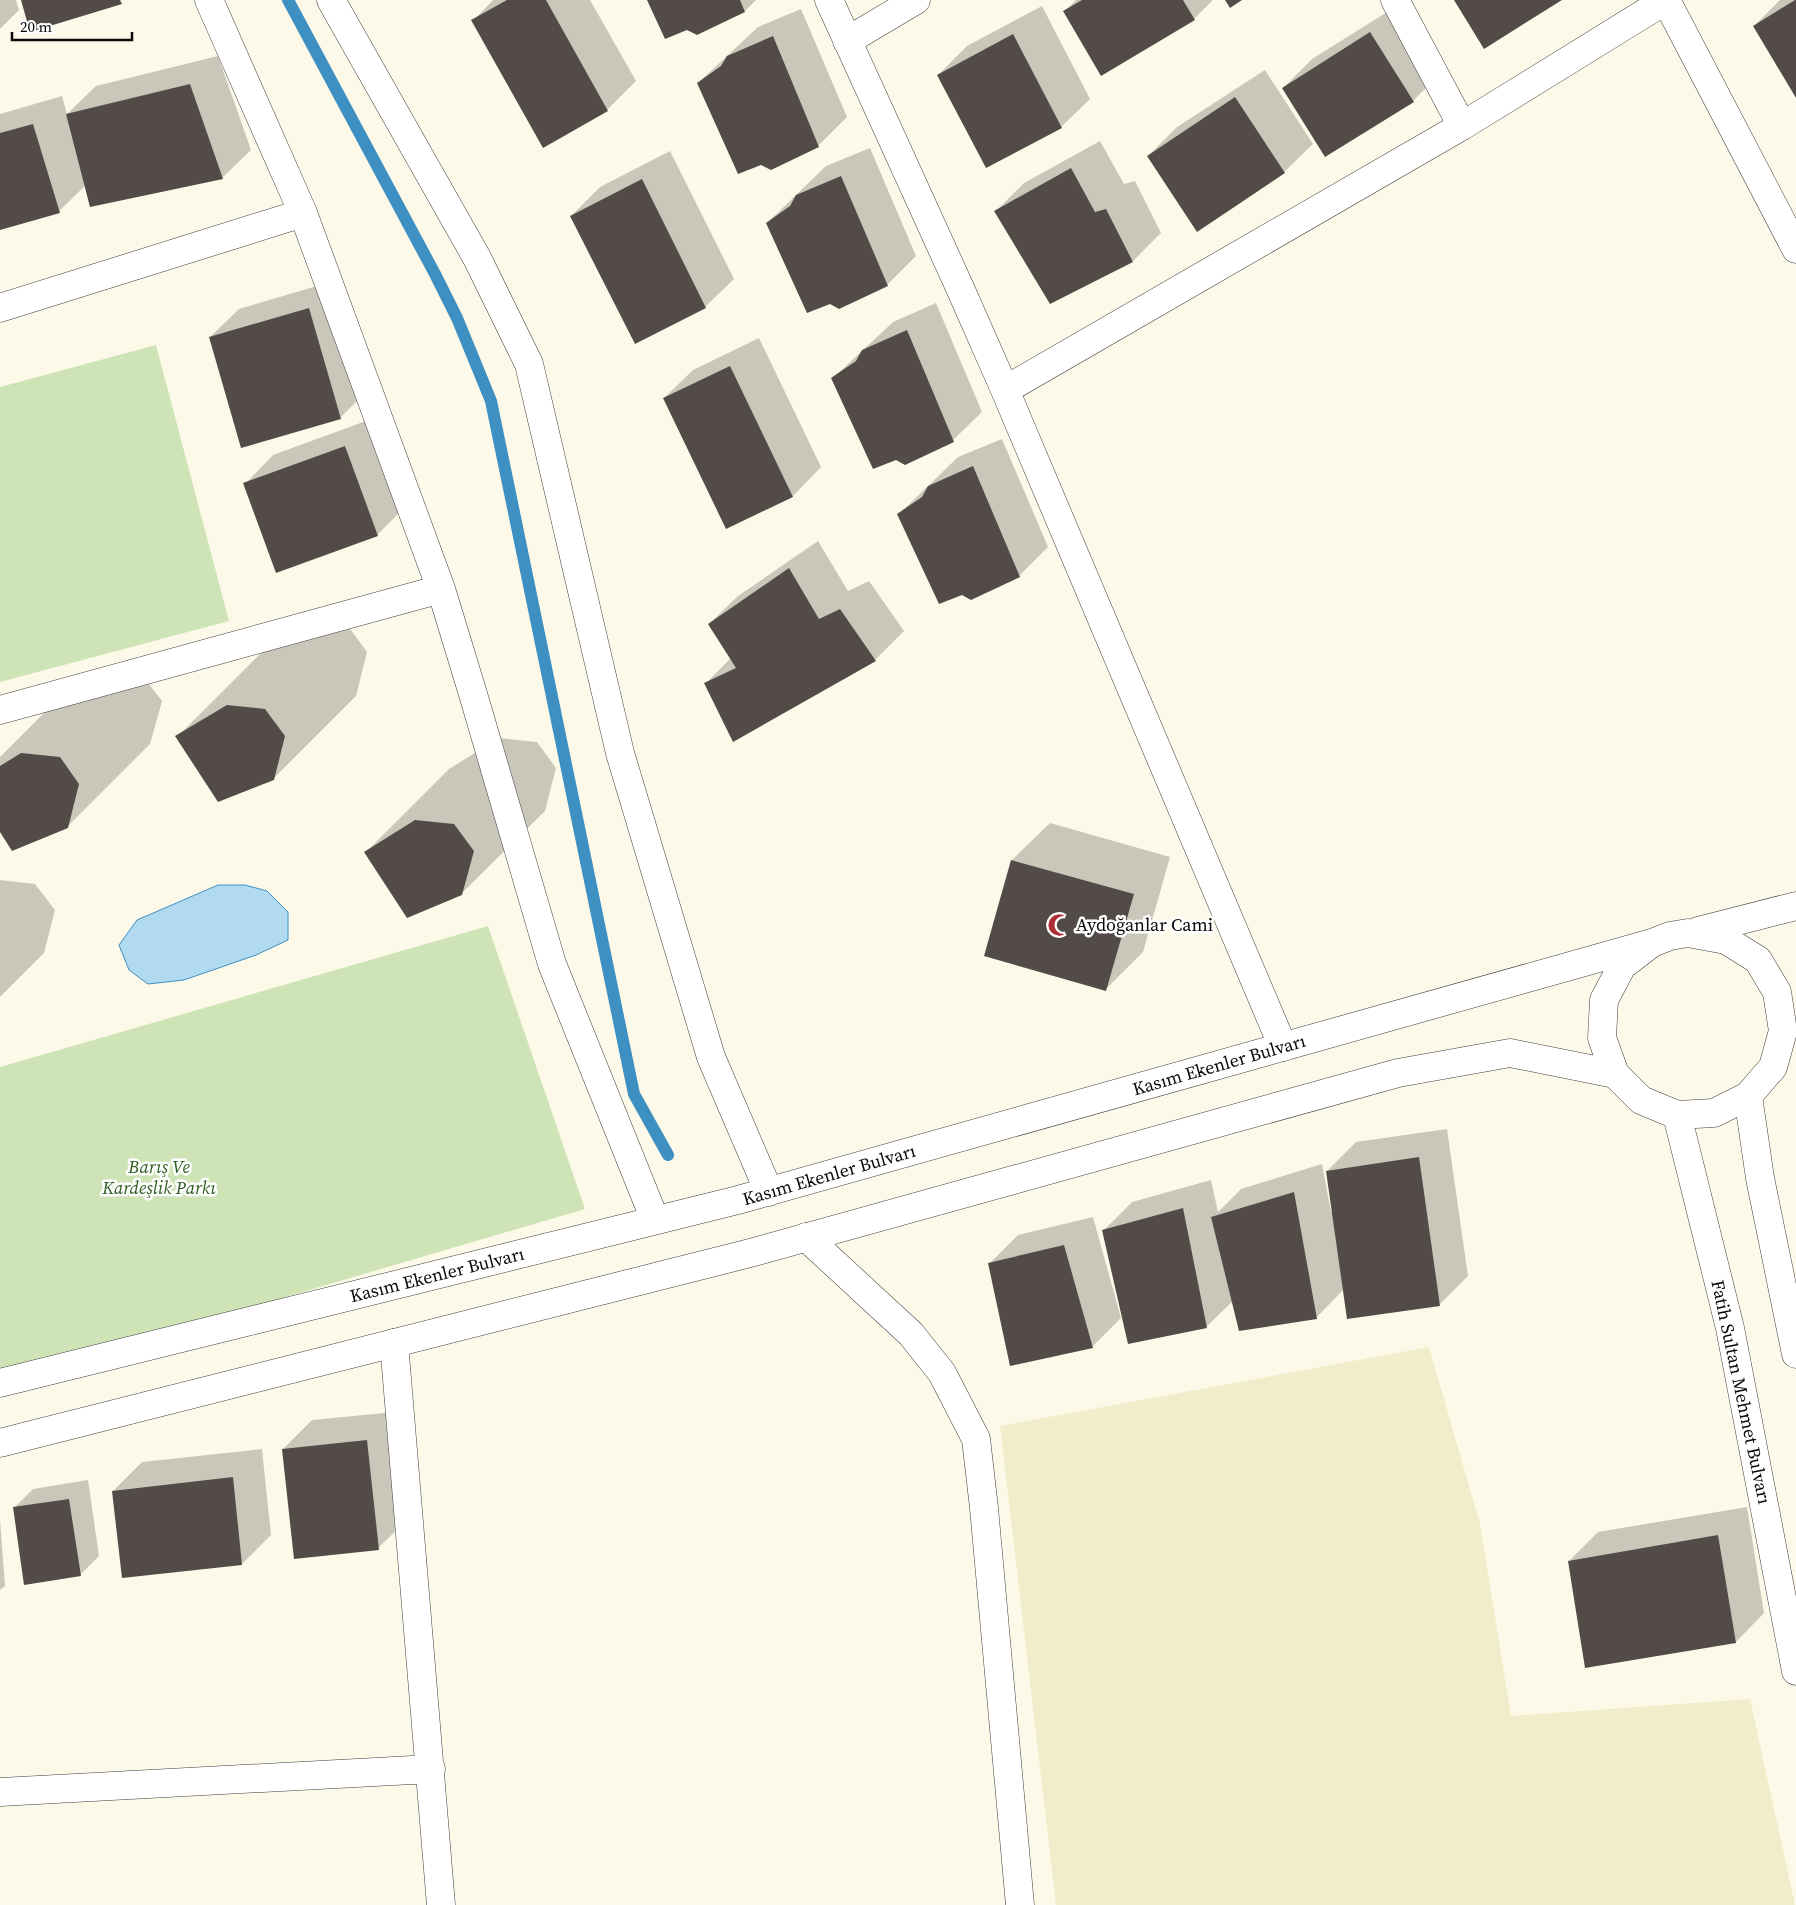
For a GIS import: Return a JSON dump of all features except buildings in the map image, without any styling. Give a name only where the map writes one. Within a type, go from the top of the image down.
[{"type":"street","points":[[209,0],[303,213],[441,589],[552,964],[655,1220]]},
{"type":"street","points":[[331,0],[476,258],[529,364],[620,753],[711,1057],[769,1192]]},
{"type":"street","points":[[828,0],[1005,390],[1283,1047]]},
{"type":"street","points":[[848,41],[916,0]]},
{"type":"street","points":[[1395,0],[1462,126]]},
{"type":"street","points":[[1005,390],[1462,126],[1666,0],[1796,249]]},
{"type":"street","points":[[0,308],[303,213]]},
{"type":"street","points":[[0,710],[441,589]]},
{"type":"street","points":[[1688,933],[1796,906]]},
{"type":"street","points":[[1652,943],[1622,966],[1604,1000],[1602,1038],[1615,1074],[1641,1100],[1677,1114],[1714,1113],[1748,1096],[1773,1067],[1790,1025],[1778,992],[1758,960],[1726,940],[1688,933]]},
{"type":"street","name":"Kasım Ekenler Bulvarı","points":[[0,1383],[769,1192],[1652,943],[1670,936],[1688,933]]},
{"type":"street","points":[[0,1443],[754,1252],[1398,1073],[1510,1053],[1615,1074]]},
{"type":"street","points":[[1748,1096],[1760,1178],[1796,1354]]},
{"type":"street","name":"Fatih Sultan Mehmet Bulvarı","points":[[1677,1114],[1730,1328],[1796,1671]]},
{"type":"street","points":[[806,1237],[910,1334],[942,1373],[976,1439],[1020,1905]]},
{"type":"street","points":[[394,1343],[441,1905]]},
{"type":"street","points":[[0,1792],[431,1769]]},
{"type":"shaded area","points":[[1429,1347],[1480,1524],[1511,1716],[1750,1699],[1795,1905],[1056,1905],[1000,1426]]},
{"type":"green space","points":[[156,345],[229,621],[0,682],[0,387]]},
{"type":"green space","name":"Barış Ve Kardeşlik Parkı","points":[[488,926],[585,1209],[0,1381],[0,1067]]},
{"type":"water","points":[[218,885],[245,885],[267,891],[288,912],[288,940],[256,955],[184,980],[148,984],[129,970],[119,945],[137,920]]},
{"type":"waterway","points":[[288,0],[435,274],[457,318],[491,401],[634,1094],[668,1155]]},
{"type":"place","name":"Aydoğanlar Cami","points":[[1059,925]]}]
